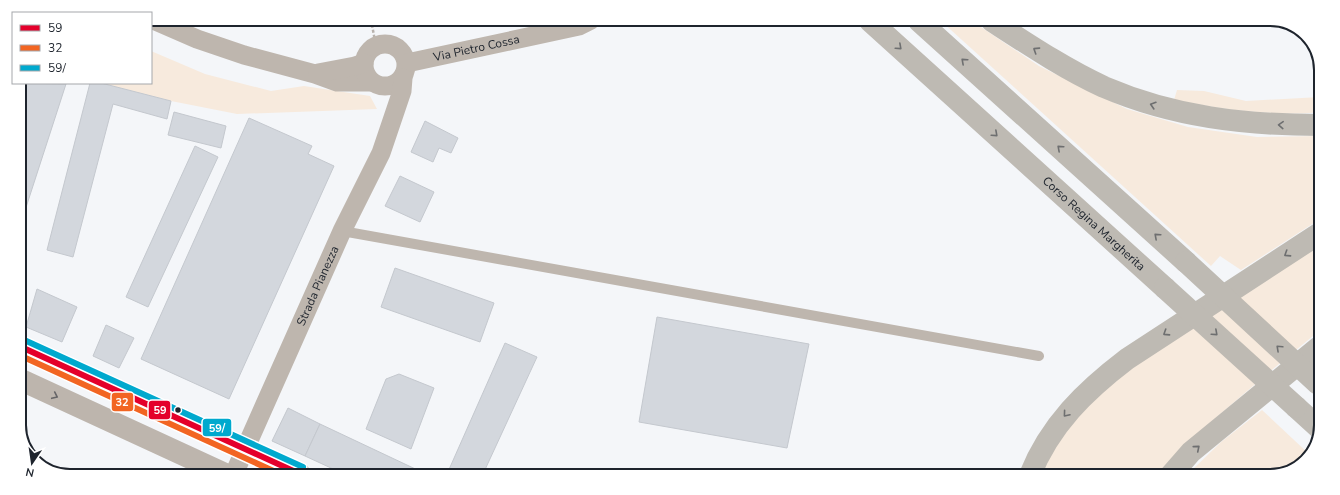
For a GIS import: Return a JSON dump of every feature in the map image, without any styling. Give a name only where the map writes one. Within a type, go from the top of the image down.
[{"type":"main road","name":"Corso Regina Margherita","points":[[876,26],[1314,423]]},
{"type":"main road","points":[[925,26],[1186,262],[1314,380]]},
{"type":"main road","points":[[1000,26],[1054,61],[1104,87],[1154,105],[1196,116],[1243,122],[1284,125],[1314,125]]},
{"type":"main road","points":[[1033,469],[1043,448],[1056,426],[1088,391],[1108,373],[1127,359],[1314,237]]},
{"type":"main road","points":[[26,349],[289,469]]},
{"type":"main road","points":[[1176,469],[1191,452],[1314,350]]},
{"type":"main road","points":[[26,382],[214,469]]},
{"type":"street","name":"Via Pietro Cossa","points":[[167,26],[197,39],[244,55],[315,74],[337,82],[394,85],[405,71],[579,26]]},
{"type":"street","points":[[377,84],[368,78],[364,70],[364,63],[369,51],[376,46],[386,44],[396,47],[404,55],[405,71]]},
{"type":"street","name":"Via Pietro Cossa","points":[[315,74],[364,63]]},
{"type":"street","name":"Strada Pianezza","points":[[236,469],[342,231],[381,153],[402,91],[405,71]]},
{"type":"street","name":"Strada Pianezza","points":[[377,84],[387,97],[390,123]]},
{"type":"lane","points":[[342,231],[1039,356]]},
{"type":"path","points":[[372,26],[376,46]]},
{"type":"shaded area","points":[[947,26],[979,26],[1039,66],[1127,109],[1188,127],[1257,137],[1314,136],[1314,223],[1241,270],[1220,256],[1211,266]]},
{"type":"shaded area","points":[[152,51],[205,74],[271,91],[304,86],[370,96],[377,109],[237,114],[171,101],[105,84],[152,84]]},
{"type":"shaded area","points":[[1177,90],[1204,91],[1246,101],[1314,97],[1314,112],[1284,114],[1266,113],[1174,100]]},
{"type":"shaded area","points":[[1314,248],[1314,335],[1218,416],[1179,452],[1163,469],[1043,469],[1062,433],[1116,378]]},
{"type":"shaded area","points":[[1262,410],[1306,451],[1294,462],[1275,469],[1193,469],[1221,442]]},
{"type":"building","points":[[26,84],[66,84],[26,207]]},
{"type":"building","points":[[90,84],[105,84],[171,101],[167,119],[113,104],[73,257],[47,250]]},
{"type":"building","points":[[174,112],[226,126],[221,148],[168,135]]},
{"type":"building","points":[[249,118],[312,146],[308,154],[334,166],[229,399],[141,359]]},
{"type":"building","points":[[425,121],[458,138],[451,153],[439,148],[433,162],[411,152]]},
{"type":"building","points":[[195,146],[218,157],[148,307],[126,297]]},
{"type":"building","points":[[400,176],[434,192],[420,222],[385,206]]},
{"type":"building","points":[[395,268],[494,303],[480,342],[381,307]]},
{"type":"building","points":[[37,289],[77,307],[62,342],[26,327]]},
{"type":"building","points":[[657,317],[809,344],[787,448],[639,422]]},
{"type":"building","points":[[106,325],[134,338],[119,368],[93,356]]},
{"type":"building","points":[[505,343],[537,357],[485,469],[449,469]]},
{"type":"building","points":[[399,374],[434,388],[411,449],[366,429],[386,379]]},
{"type":"building","points":[[288,408],[320,424],[305,456],[272,441]]},
{"type":"building","points":[[320,424],[415,469],[333,469],[305,456]]},
{"type":"transit line","name":"59/","points":[[26,341],[303,467]]},
{"type":"transit line","name":"59","points":[[26,349],[289,469]]},
{"type":"transit line","name":"32","points":[[26,358],[269,469]]}]
